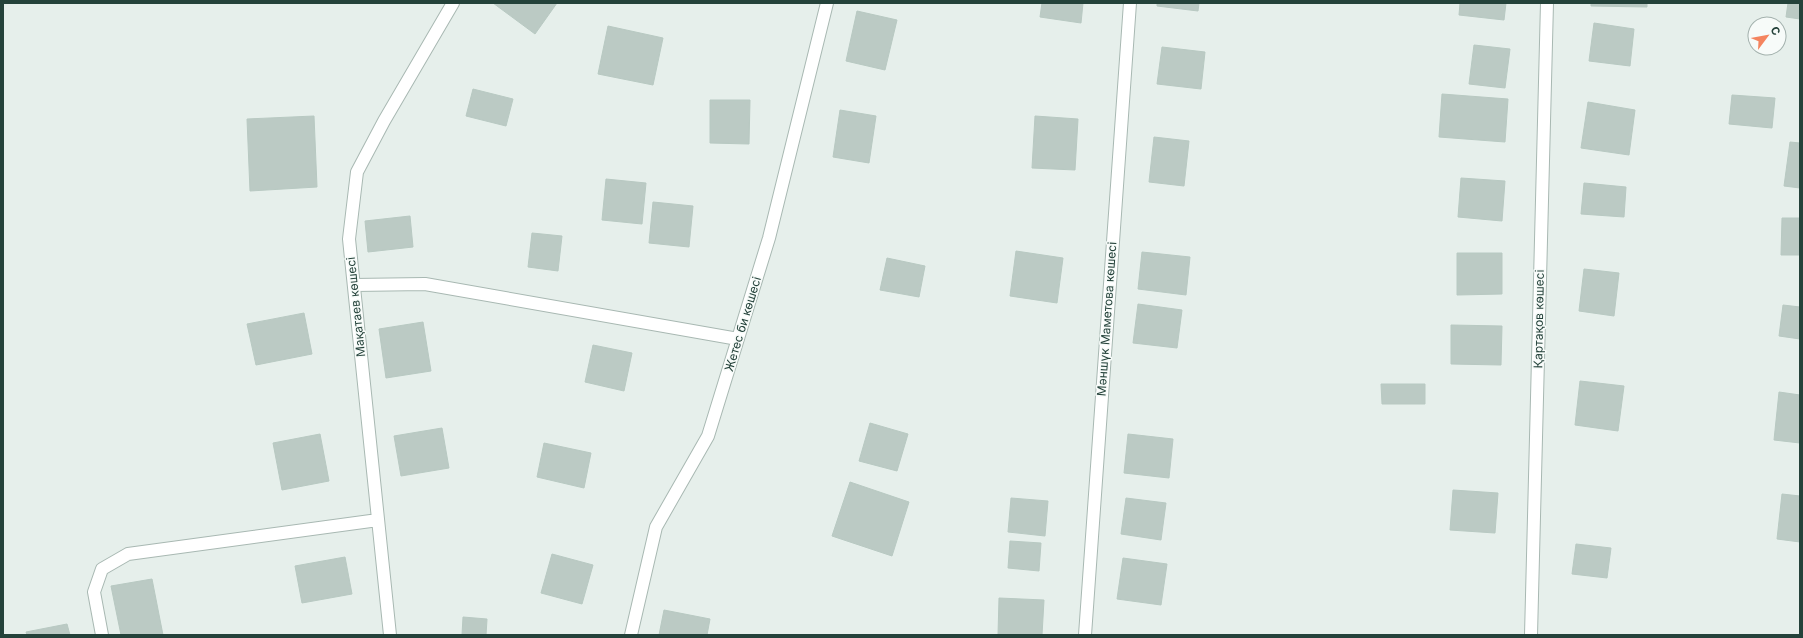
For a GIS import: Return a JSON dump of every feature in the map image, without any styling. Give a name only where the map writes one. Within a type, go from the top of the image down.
[{"type":"street","name":"Мақатаев көшесі","points":[[390,635],[349,239],[357,172],[384,121],[453,3]]},
{"type":"street","name":"Жетес би көшесі","points":[[631,635],[656,527],[708,436],[738,340],[769,238],[827,3]]},
{"type":"street","name":"Мәншүк Маметова көшесі","points":[[1084,635],[1130,3]]},
{"type":"street","name":"Қартақов көшесі","points":[[1531,635],[1547,3]]},
{"type":"street","points":[[354,285],[425,284],[738,340]]},
{"type":"street","points":[[102,635],[94,592],[102,569],[128,554],[378,520]]},
{"type":"building","points":[[493,3],[557,3],[535,34]]},
{"type":"building","points":[[1042,3],[1083,3],[1081,23],[1040,17]]},
{"type":"building","points":[[1157,3],[1199,3],[1198,11],[1157,6]]},
{"type":"building","points":[[1460,3],[1506,3],[1504,20],[1459,15]]},
{"type":"building","points":[[1591,3],[1647,3],[1647,7],[1591,6]]},
{"type":"building","points":[[1788,3],[1800,3],[1800,19],[1786,16]]},
{"type":"building","points":[[857,11],[897,20],[885,70],[846,61]]},
{"type":"building","points":[[1594,23],[1634,29],[1630,66],[1589,61]]},
{"type":"building","points":[[608,26],[663,38],[653,85],[598,74]]},
{"type":"building","points":[[1474,45],[1510,49],[1505,88],[1469,84]]},
{"type":"building","points":[[1162,47],[1205,52],[1201,89],[1157,84]]},
{"type":"building","points":[[473,89],[513,99],[506,126],[466,116]]},
{"type":"building","points":[[1442,94],[1508,99],[1505,142],[1439,137]]},
{"type":"building","points":[[1732,95],[1775,98],[1772,128],[1729,124]]},
{"type":"building","points":[[710,100],[750,100],[749,144],[710,143]]},
{"type":"building","points":[[1588,102],[1635,110],[1629,155],[1581,148]]},
{"type":"building","points":[[840,110],[876,116],[869,163],[833,157]]},
{"type":"building","points":[[314,116],[317,187],[250,191],[247,119]]},
{"type":"building","points":[[1035,116],[1078,119],[1075,170],[1032,168]]},
{"type":"building","points":[[1154,137],[1189,141],[1184,186],[1149,182]]},
{"type":"building","points":[[1790,142],[1800,143],[1800,188],[1784,186]]},
{"type":"building","points":[[1461,178],[1505,181],[1502,221],[1458,217]]},
{"type":"building","points":[[606,179],[646,183],[642,224],[602,220]]},
{"type":"building","points":[[1584,183],[1626,187],[1624,217],[1581,214]]},
{"type":"building","points":[[653,202],[693,206],[689,247],[649,243]]},
{"type":"building","points":[[410,216],[413,247],[368,252],[365,221]]},
{"type":"building","points":[[1782,218],[1800,218],[1800,255],[1781,255]]},
{"type":"building","points":[[532,233],[562,236],[558,271],[528,267]]},
{"type":"building","points":[[1016,251],[1063,258],[1057,303],[1010,296]]},
{"type":"building","points":[[1142,252],[1190,257],[1186,295],[1138,289]]},
{"type":"building","points":[[1457,253],[1502,253],[1502,294],[1457,295]]},
{"type":"building","points":[[887,258],[925,266],[919,297],[880,290]]},
{"type":"building","points":[[1584,269],[1619,273],[1614,316],[1579,311]]},
{"type":"building","points":[[1138,304],[1182,310],[1177,348],[1133,343]]},
{"type":"building","points":[[1783,305],[1800,307],[1800,339],[1779,336]]},
{"type":"building","points":[[304,313],[312,354],[256,365],[247,324]]},
{"type":"building","points":[[423,322],[431,371],[386,378],[379,329]]},
{"type":"building","points":[[1451,325],[1502,326],[1501,365],[1451,364]]},
{"type":"building","points":[[593,345],[632,353],[624,391],[585,382]]},
{"type":"building","points":[[1580,381],[1624,386],[1618,431],[1575,425]]},
{"type":"building","points":[[1381,384],[1425,384],[1425,404],[1382,404]]},
{"type":"building","points":[[1779,392],[1800,395],[1800,443],[1774,440]]},
{"type":"building","points":[[870,423],[908,434],[897,471],[859,461]]},
{"type":"building","points":[[442,428],[449,468],[401,476],[394,436]]},
{"type":"building","points":[[320,434],[329,481],[282,490],[273,443]]},
{"type":"building","points":[[1128,434],[1173,439],[1169,478],[1124,473]]},
{"type":"building","points":[[544,443],[591,453],[584,488],[537,477]]},
{"type":"building","points":[[850,482],[909,502],[892,556],[832,536]]},
{"type":"building","points":[[1453,490],[1498,493],[1495,533],[1450,530]]},
{"type":"building","points":[[1782,494],[1800,496],[1800,542],[1777,539]]},
{"type":"building","points":[[1011,498],[1048,501],[1045,536],[1008,532]]},
{"type":"building","points":[[1126,498],[1166,503],[1161,540],[1121,534]]},
{"type":"building","points":[[1010,541],[1041,543],[1039,571],[1008,568]]},
{"type":"building","points":[[1576,544],[1611,548],[1607,578],[1572,574]]},
{"type":"building","points":[[552,554],[593,565],[582,604],[541,593]]},
{"type":"building","points":[[345,557],[352,594],[302,603],[295,566]]},
{"type":"building","points":[[1123,558],[1167,564],[1161,605],[1117,599]]},
{"type":"building","points":[[152,579],[163,635],[121,635],[111,586]]},
{"type":"building","points":[[999,598],[1044,600],[1042,635],[998,635]]},
{"type":"building","points":[[664,610],[710,619],[707,635],[659,635]]},
{"type":"building","points":[[463,617],[487,619],[486,635],[462,635]]},
{"type":"building","points":[[67,624],[70,635],[27,635],[26,632]]}]
